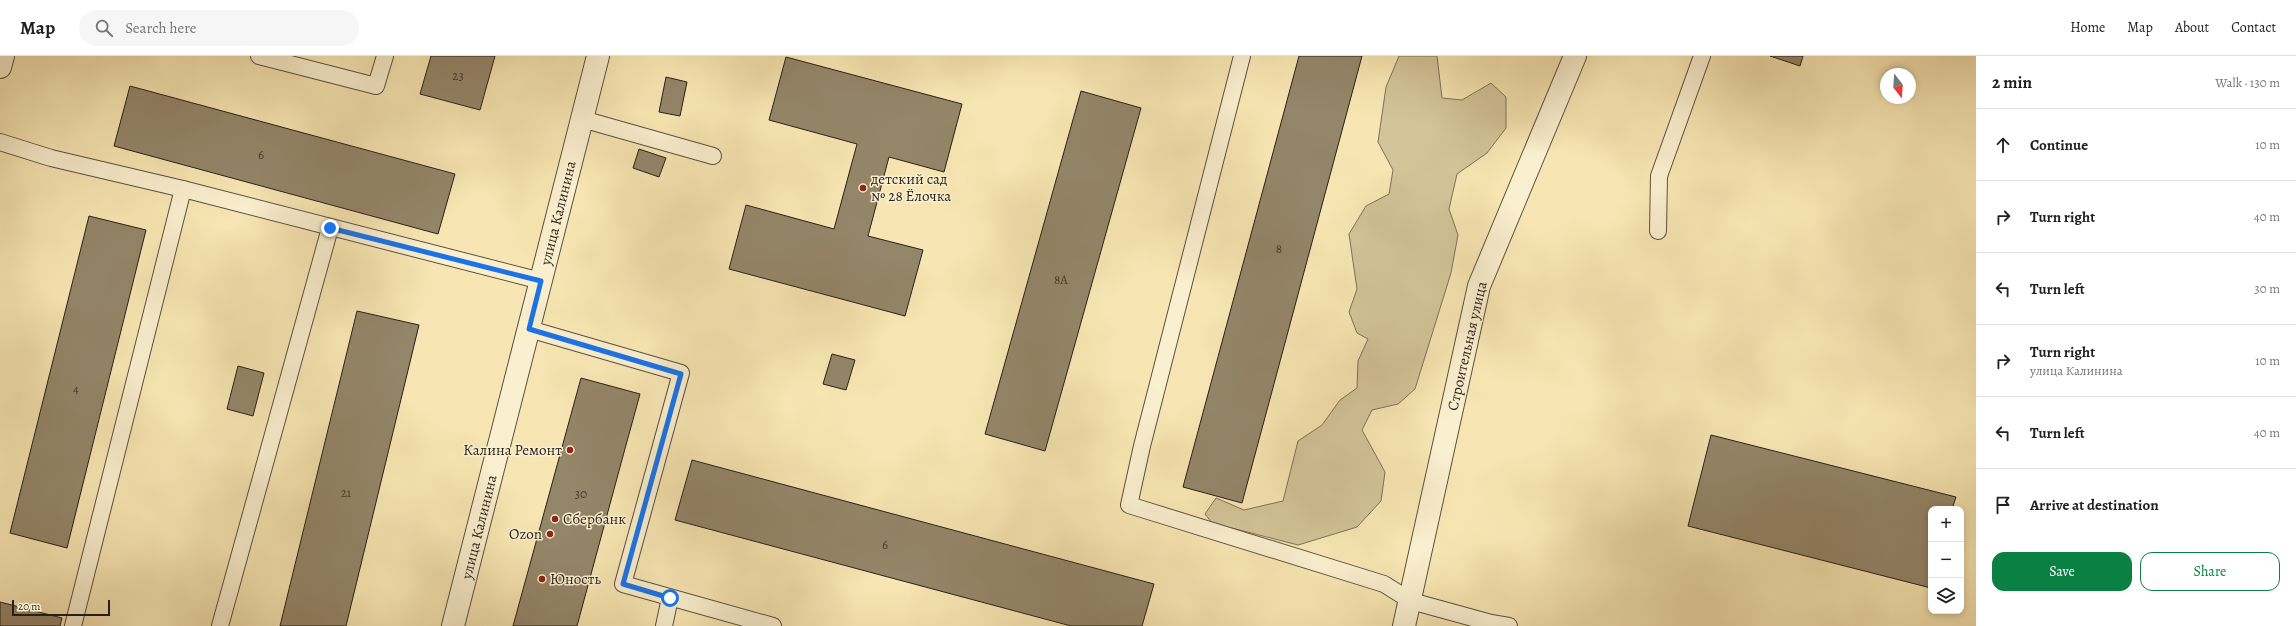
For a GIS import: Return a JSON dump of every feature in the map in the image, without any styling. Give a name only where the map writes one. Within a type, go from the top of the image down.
[{"type":"street","points":[[0,67],[3,56]]},
{"type":"street","name":"улица Калинина","points":[[454,626],[598,56]]},
{"type":"street","name":"Строительная улица","points":[[1404,626],[1411,601],[1479,286],[1575,56]]},
{"type":"lane","points":[[259,56],[376,86],[385,56]]},
{"type":"lane","points":[[1242,56],[1142,446],[1129,505],[1384,584],[1411,601],[1491,623],[1509,626]]},
{"type":"lane","points":[[1658,231],[1659,176],[1702,56]]},
{"type":"lane","points":[[582,119],[713,156]]},
{"type":"lane","points":[[0,142],[51,158],[183,189],[541,281]]},
{"type":"lane","points":[[73,626],[183,189]]},
{"type":"lane","points":[[220,626],[330,228]]},
{"type":"lane","points":[[529,329],[681,374],[623,584],[773,626]]},
{"type":"lane","points":[[664,626],[670,598]]},
{"type":"shaded area","points":[[1399,56],[1437,56],[1442,98],[1462,100],[1491,83],[1506,97],[1506,128],[1487,153],[1457,174],[1449,209],[1458,235],[1451,273],[1415,389],[1398,404],[1372,410],[1362,430],[1385,472],[1381,501],[1357,527],[1298,545],[1212,523],[1205,514],[1216,498],[1244,510],[1283,501],[1298,441],[1322,425],[1340,400],[1357,388],[1358,361],[1368,339],[1357,333],[1349,312],[1357,289],[1349,234],[1366,206],[1389,194],[1393,170],[1378,142],[1386,87]]},
{"type":"building","points":[[431,56],[495,56],[480,110],[420,94]]},
{"type":"building","points":[[1299,56],[1362,56],[1242,503],[1183,487]]},
{"type":"building","points":[[1770,56],[1803,56],[1800,66]]},
{"type":"building","name":"детский сад № 28 Ёлочка","points":[[786,57],[962,104],[944,172],[889,157],[868,236],[923,250],[905,316],[729,269],[746,205],[834,229],[857,144],[769,120]]},
{"type":"building","points":[[666,77],[687,82],[680,116],[659,112]]},
{"type":"building","points":[[130,86],[455,174],[438,234],[114,146]]},
{"type":"building","points":[[1081,91],[1141,108],[1045,451],[985,434]]},
{"type":"building","points":[[639,149],[666,158],[659,177],[633,168]]},
{"type":"building","points":[[89,216],[146,230],[67,548],[10,533]]},
{"type":"building","points":[[357,311],[419,325],[346,626],[280,626]]},
{"type":"building","points":[[832,354],[855,360],[846,390],[823,384]]},
{"type":"building","points":[[238,366],[264,373],[253,416],[227,409]]},
{"type":"building","points":[[581,378],[640,394],[577,626],[513,626]]},
{"type":"building","points":[[1711,435],[1956,497],[1953,506],[1928,506],[1928,587],[1688,526]]},
{"type":"building","points":[[692,460],[1154,584],[1142,626],[1071,626],[675,520]]},
{"type":"building","points":[[0,602],[62,618],[60,626],[0,626]]},
{"type":"place","name":"детский сад № 28 Ёлочка","points":[[863,188]]},
{"type":"place","name":"Калина Ремонт","points":[[570,450]]},
{"type":"place","name":"Сбербанк","points":[[555,519]]},
{"type":"place","name":"Ozon","points":[[550,534]]},
{"type":"place","name":"Юность","points":[[542,579]]},
{"type":"route","points":[[330,228],[541,281],[529,329],[681,374],[623,584],[670,598]]}]
